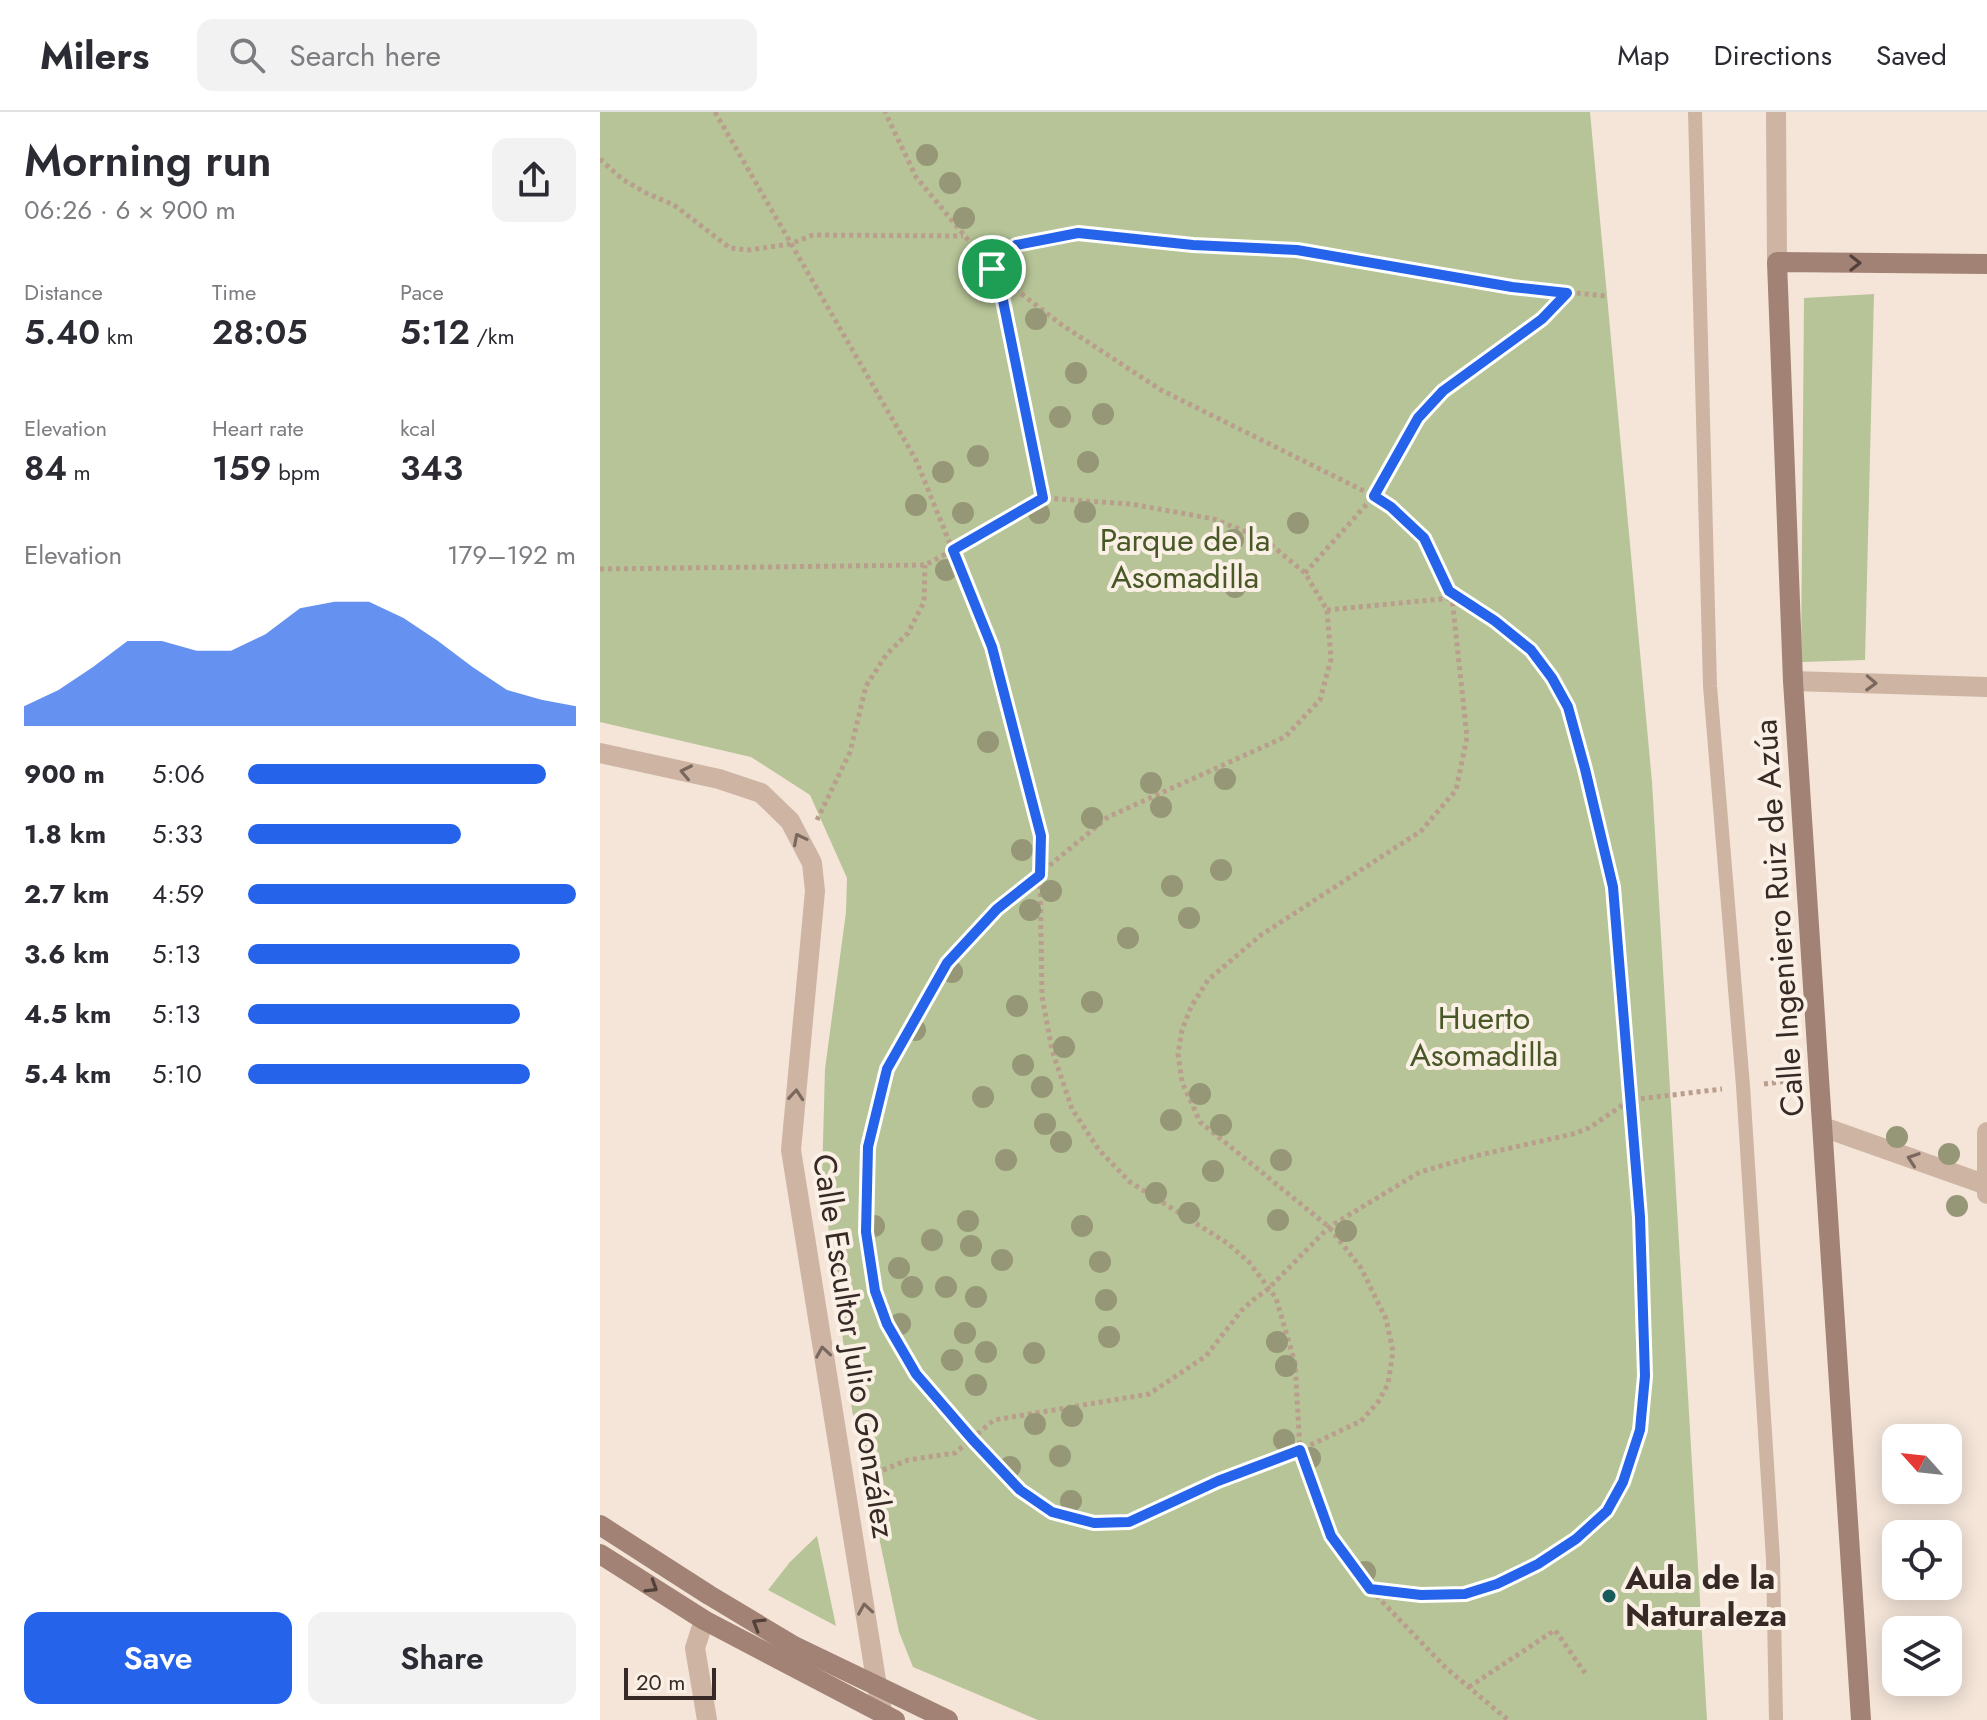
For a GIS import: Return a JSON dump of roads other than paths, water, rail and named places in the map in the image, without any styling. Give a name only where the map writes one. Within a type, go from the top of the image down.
[{"type":"street","name":"Calle Ingeniero Ruiz de Azúa","points":[[1776,112],[1777,262],[1793,681],[1861,1720]]},
{"type":"street","points":[[1777,262],[1987,264]]},
{"type":"street","points":[[1793,681],[1987,687]]},
{"type":"street","name":"Calle Escultor Julio González","points":[[600,753],[719,779],[761,793],[790,821],[812,863],[815,891],[791,1150],[877,1686],[888,1718]]},
{"type":"street","points":[[1823,1127],[1987,1189],[1987,1132]]},
{"type":"street","points":[[600,1525],[794,1646],[948,1720]]},
{"type":"street","points":[[600,1554],[704,1620],[888,1718]]},
{"type":"street","points":[[704,1620],[695,1648],[707,1720]]},
{"type":"lane","points":[[1695,112],[1710,686],[1743,1086],[1772,1543],[1776,1720]]},
{"type":"place","name":"Aula de la Naturaleza","points":[[1609,1596]]},
{"type":"park label","name":"Parque de la Asomadilla","points":[[1185,558]]},
{"type":"park label","name":"Huerto Asomadilla","points":[[1484,1036]]}]
